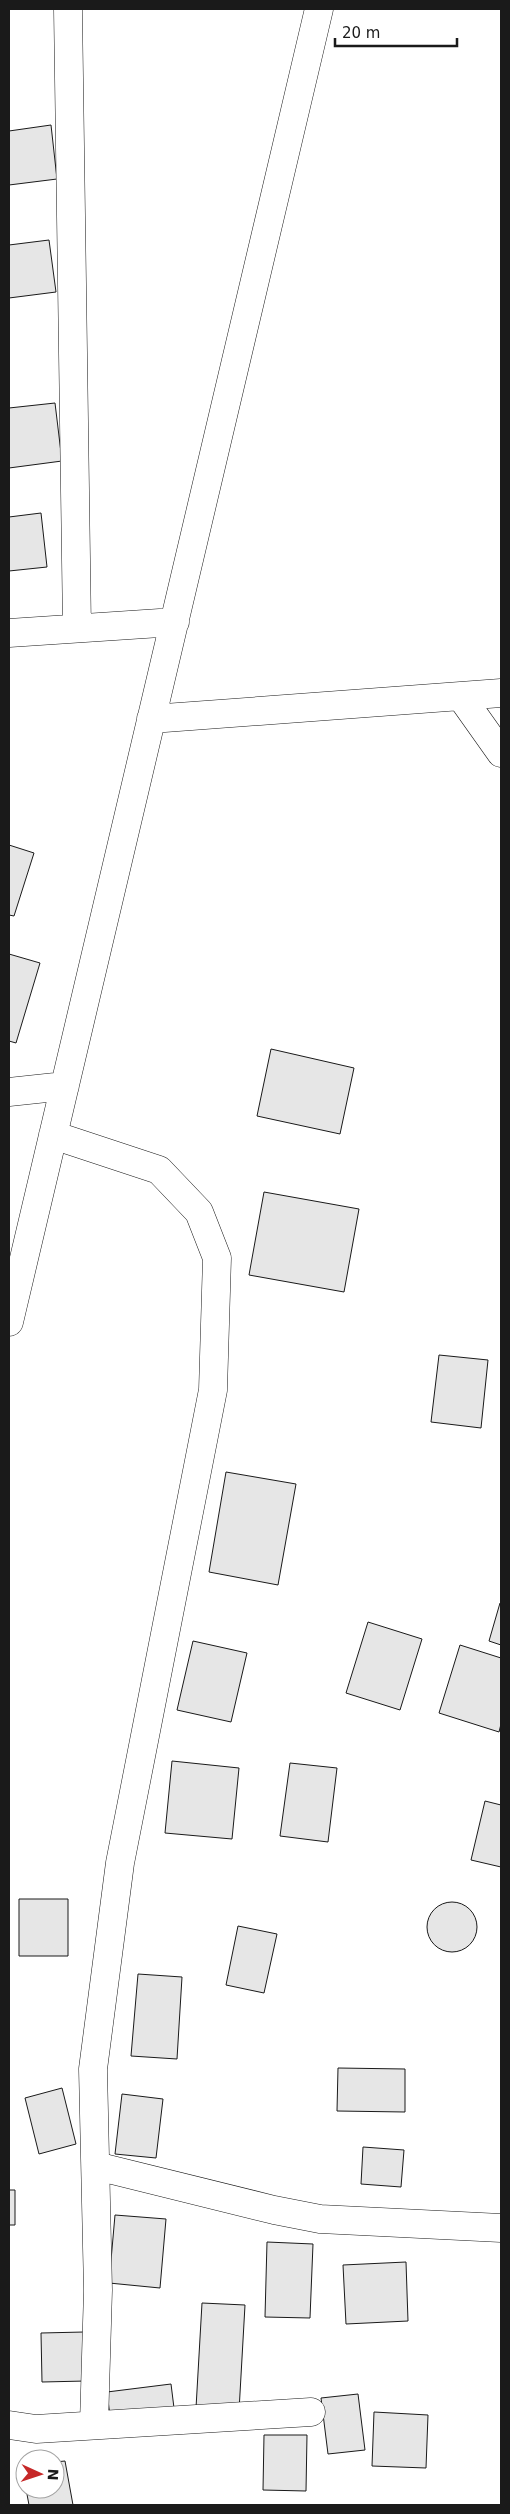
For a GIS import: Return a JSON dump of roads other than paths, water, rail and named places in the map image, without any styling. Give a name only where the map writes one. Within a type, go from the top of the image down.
[{"type":"street","points":[[68,9],[77,628]]},
{"type":"street","points":[[9,1322],[319,9]]},
{"type":"street","points":[[9,633],[174,622]]},
{"type":"street","points":[[151,719],[462,698],[501,693]]},
{"type":"street","points":[[462,698],[501,753]]},
{"type":"street","points":[[9,1092],[65,1086]]},
{"type":"street","points":[[53,1136],[159,1170],[199,1212],[217,1258],[213,1390],[119,1873],[93,2069],[98,2290],[94,2424]]},
{"type":"street","points":[[96,2166],[320,2220],[501,2228]]},
{"type":"street","points":[[9,2425],[36,2428],[311,2412]]}]
